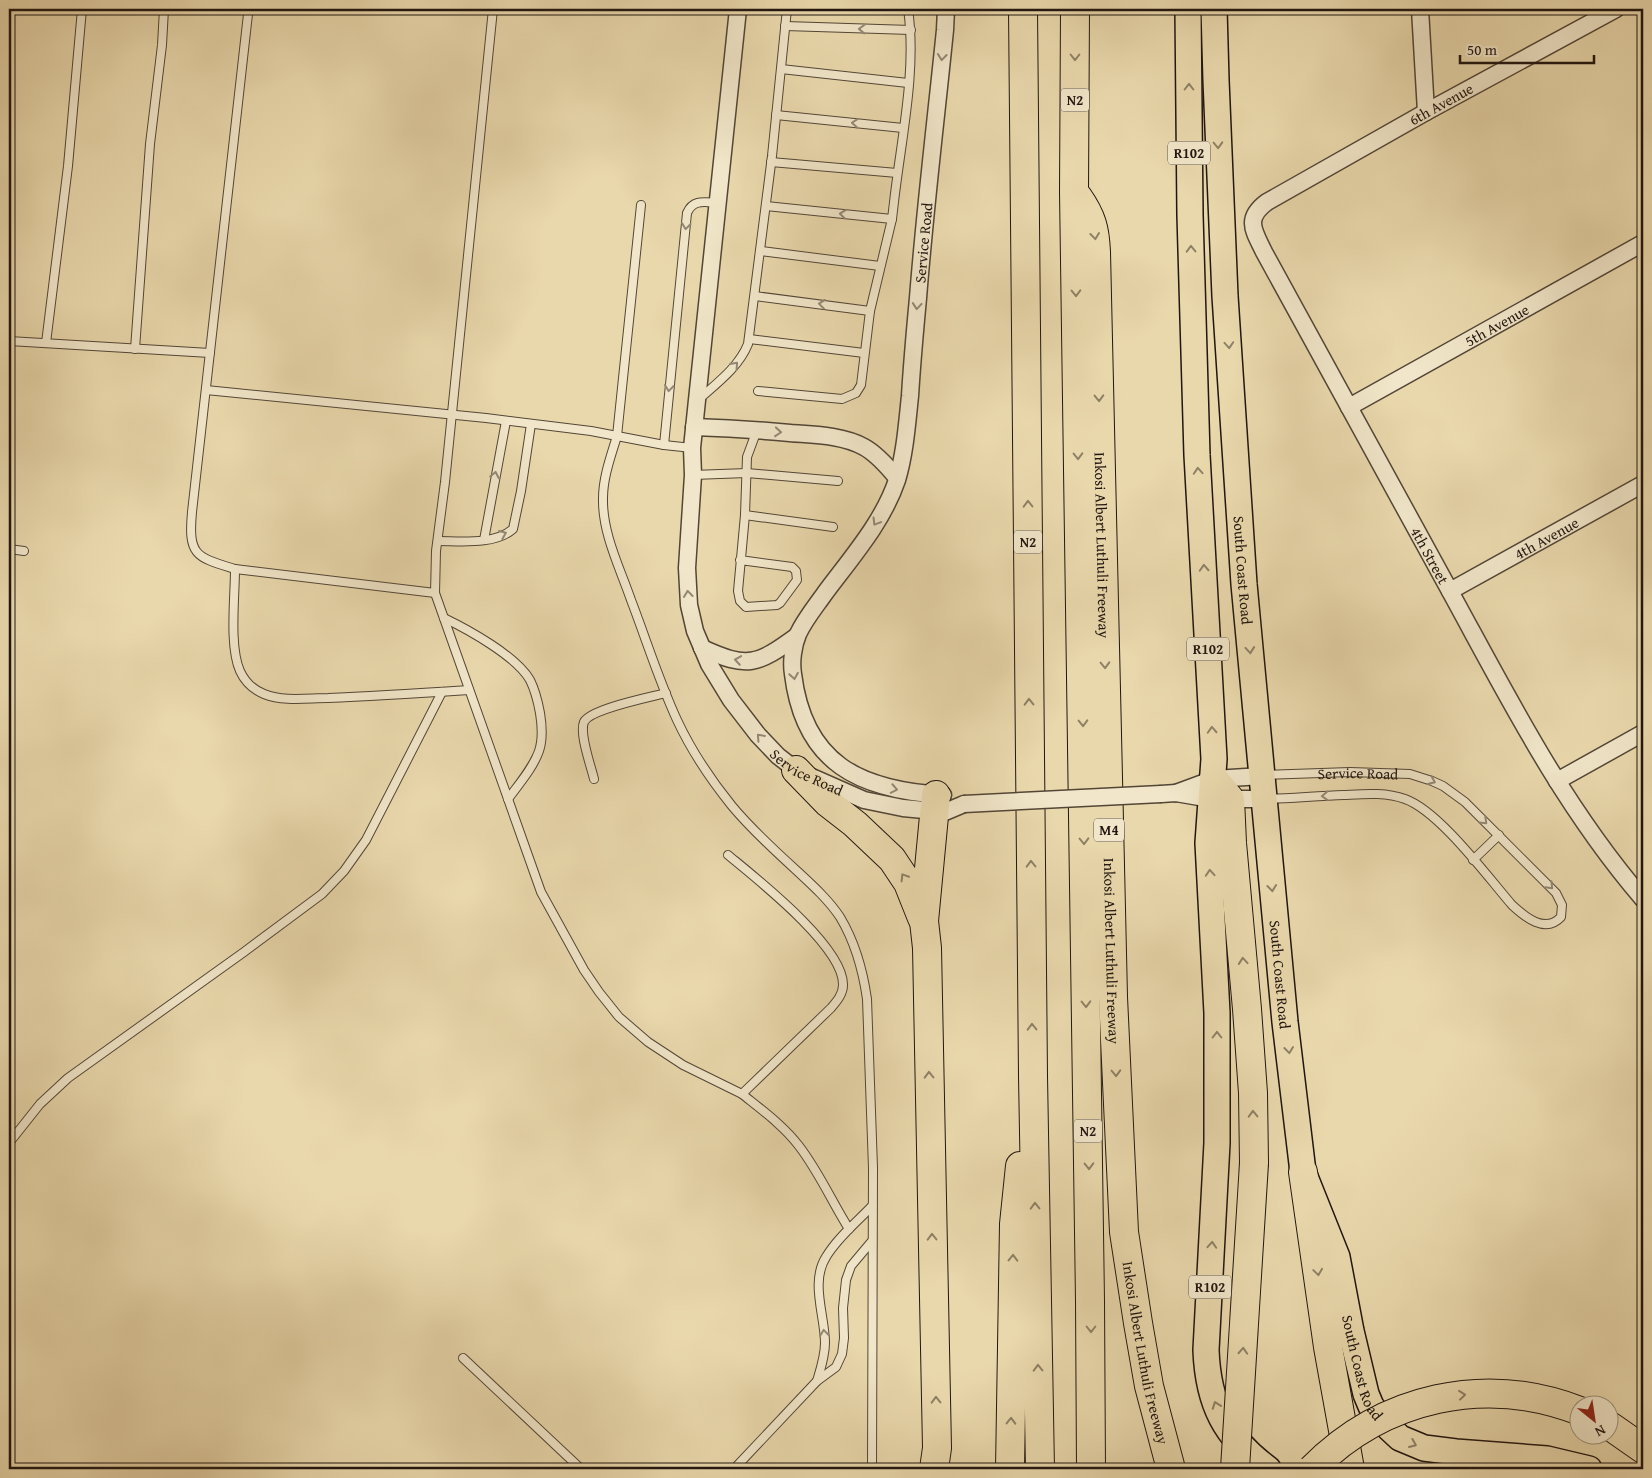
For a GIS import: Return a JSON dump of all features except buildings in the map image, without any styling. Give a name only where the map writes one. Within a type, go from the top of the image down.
[{"type":"highway","name":"N2","points":[[1023,9],[1033,1076],[1040,1469]]},
{"type":"highway","name":"N2","points":[[1075,9],[1074,192],[1091,1469]]},
{"type":"highway","name":"Inkosi Albert Luthuli Freeway","points":[[1074,192],[1092,220],[1096,252],[1113,997],[1124,1232],[1149,1386],[1171,1469]]},
{"type":"highway","points":[[796,770],[828,803],[855,824],[892,859],[908,883],[924,921]]},
{"type":"highway","points":[[1218,792],[1232,843],[1250,1056],[1254,1163],[1235,1469]]},
{"type":"highway","points":[[936,803],[924,921],[927,948],[938,1462]]},
{"type":"highway","points":[[1010,1469],[1014,1224],[1019,1171],[1033,1076]]},
{"type":"highway","points":[[1303,1172],[1328,1347],[1350,1469]]},
{"type":"highway","points":[[1312,1469],[1342,1442],[1376,1420],[1416,1404],[1443,1398],[1486,1393],[1525,1396],[1570,1408]]},
{"type":"highway","points":[[1620,1433],[1643,1449]]},
{"type":"main road","name":"R102","points":[[1188,9],[1192,298],[1197,456],[1214,759],[1218,792],[1208,843],[1217,1013],[1217,1143],[1206,1350],[1207,1374],[1224,1425],[1240,1444],[1268,1469]]},
{"type":"main road","name":"South Coast Road","points":[[1214,9],[1225,296],[1244,584],[1285,1022],[1303,1172],[1337,1257],[1366,1394],[1371,1406],[1392,1432],[1412,1444],[1424,1448],[1548,1459],[1589,1469]]},
{"type":"street","name":"Service Road","points":[[738,9],[692,448],[693,475],[688,542],[687,590],[695,631],[709,664],[731,700],[758,735],[778,756],[796,770],[864,800],[903,808],[936,803],[944,795],[964,804],[1218,792],[1262,787]]},
{"type":"street","name":"Service Road","points":[[936,803],[872,784],[857,777],[838,764],[822,749],[810,730],[797,692],[792,664],[797,636],[816,605],[864,541],[892,494],[897,478],[906,436],[919,275],[946,9]]},
{"type":"street","points":[[1420,9],[1426,112]]},
{"type":"street","name":"6th Avenue","points":[[1267,202],[1426,112],[1616,9]]},
{"type":"street","name":"4th Street","points":[[1267,202],[1255,211],[1252,224],[1254,231],[1512,704],[1556,781],[1593,836],[1643,899]]},
{"type":"street","name":"5th Avenue","points":[[1349,407],[1643,242]]},
{"type":"street","points":[[694,427],[817,435],[851,441],[866,448],[880,459],[897,478]]},
{"type":"street","name":"4th Avenue","points":[[1450,591],[1643,484]]},
{"type":"street","name":"Service Road","points":[[702,648],[727,658],[744,662],[753,661],[766,657],[797,636]]},
{"type":"street","points":[[1556,781],[1643,733]]},
{"type":"street","name":"Service Road","points":[[1218,792],[1262,787]]},
{"type":"lane","points":[[46,344],[68,166],[82,9]]},
{"type":"lane","points":[[135,349],[150,144],[162,45],[164,9]]},
{"type":"lane","points":[[493,9],[438,542],[435,593],[541,892],[598,992],[618,1017],[648,1042],[683,1065],[742,1094],[769,1116],[799,1145],[849,1230]]},
{"type":"lane","points":[[697,402],[740,359],[749,340],[761,251],[787,9]]},
{"type":"lane","points":[[758,391],[842,399],[856,393],[861,385],[870,311],[892,219],[904,128],[911,30],[908,9]]},
{"type":"lane","points":[[248,14],[190,539],[204,559],[235,569],[435,593]]},
{"type":"lane","points":[[785,26],[911,30]]},
{"type":"lane","points":[[781,69],[908,83]]},
{"type":"lane","points":[[776,116],[904,128]]},
{"type":"lane","points":[[771,162],[897,173]]},
{"type":"lane","points":[[664,445],[688,213],[691,206],[698,202],[718,203]]},
{"type":"lane","points":[[641,205],[617,436],[605,475],[604,518],[613,550],[666,693],[684,734],[710,776],[732,806],[762,839],[827,901],[839,917],[857,954],[864,977],[867,999],[872,1206],[872,1469]]},
{"type":"lane","points":[[766,206],[892,219]]},
{"type":"lane","points":[[761,251],[880,266]]},
{"type":"lane","points":[[755,296],[870,311]]},
{"type":"lane","points":[[749,340],[864,353]]},
{"type":"lane","points":[[9,341],[210,353]]},
{"type":"lane","points":[[206,390],[506,420],[591,431],[664,445],[692,448]]},
{"type":"lane","points":[[484,540],[506,420]]},
{"type":"lane","points":[[438,542],[484,540],[510,531],[514,525],[531,424]]},
{"type":"lane","points":[[740,560],[792,567],[796,571],[796,580],[777,605],[746,607],[740,601],[738,591],[740,560],[747,473],[747,457],[757,430]]},
{"type":"lane","points":[[693,475],[747,473],[838,481]]},
{"type":"lane","points":[[744,515],[833,527]]},
{"type":"lane","points":[[9,549],[24,551]]},
{"type":"lane","points":[[235,569],[234,648],[240,671],[248,684],[265,694],[289,699],[469,690]]},
{"type":"lane","points":[[444,618],[471,632],[515,663],[530,680],[536,696],[542,731],[540,749],[530,769],[508,799]]},
{"type":"lane","points":[[9,1143],[40,1104],[68,1078],[322,894],[344,871],[366,840],[442,692]]},
{"type":"lane","points":[[594,779],[584,735],[584,723],[587,718],[598,712],[630,701],[666,693]]},
{"type":"lane","name":"Service Road","points":[[1350,772],[1410,774],[1443,786],[1465,802],[1560,898],[1561,917],[1556,922],[1542,924],[1523,915],[1512,906],[1441,824],[1426,810],[1406,799],[1374,793],[1262,787],[1350,772]]},
{"type":"lane","points":[[1473,860],[1499,835]]},
{"type":"lane","points":[[728,855],[778,898],[812,932],[838,963],[843,984],[841,994],[831,1008],[742,1094]]},
{"type":"lane","points":[[817,1381],[824,1354],[825,1341],[819,1290],[821,1268],[832,1248],[872,1206]]},
{"type":"lane","points":[[734,1469],[817,1381],[836,1367],[842,1354],[844,1338],[843,1308],[846,1280],[851,1266],[872,1241]]},
{"type":"lane","points":[[463,1358],[581,1469]]}]
